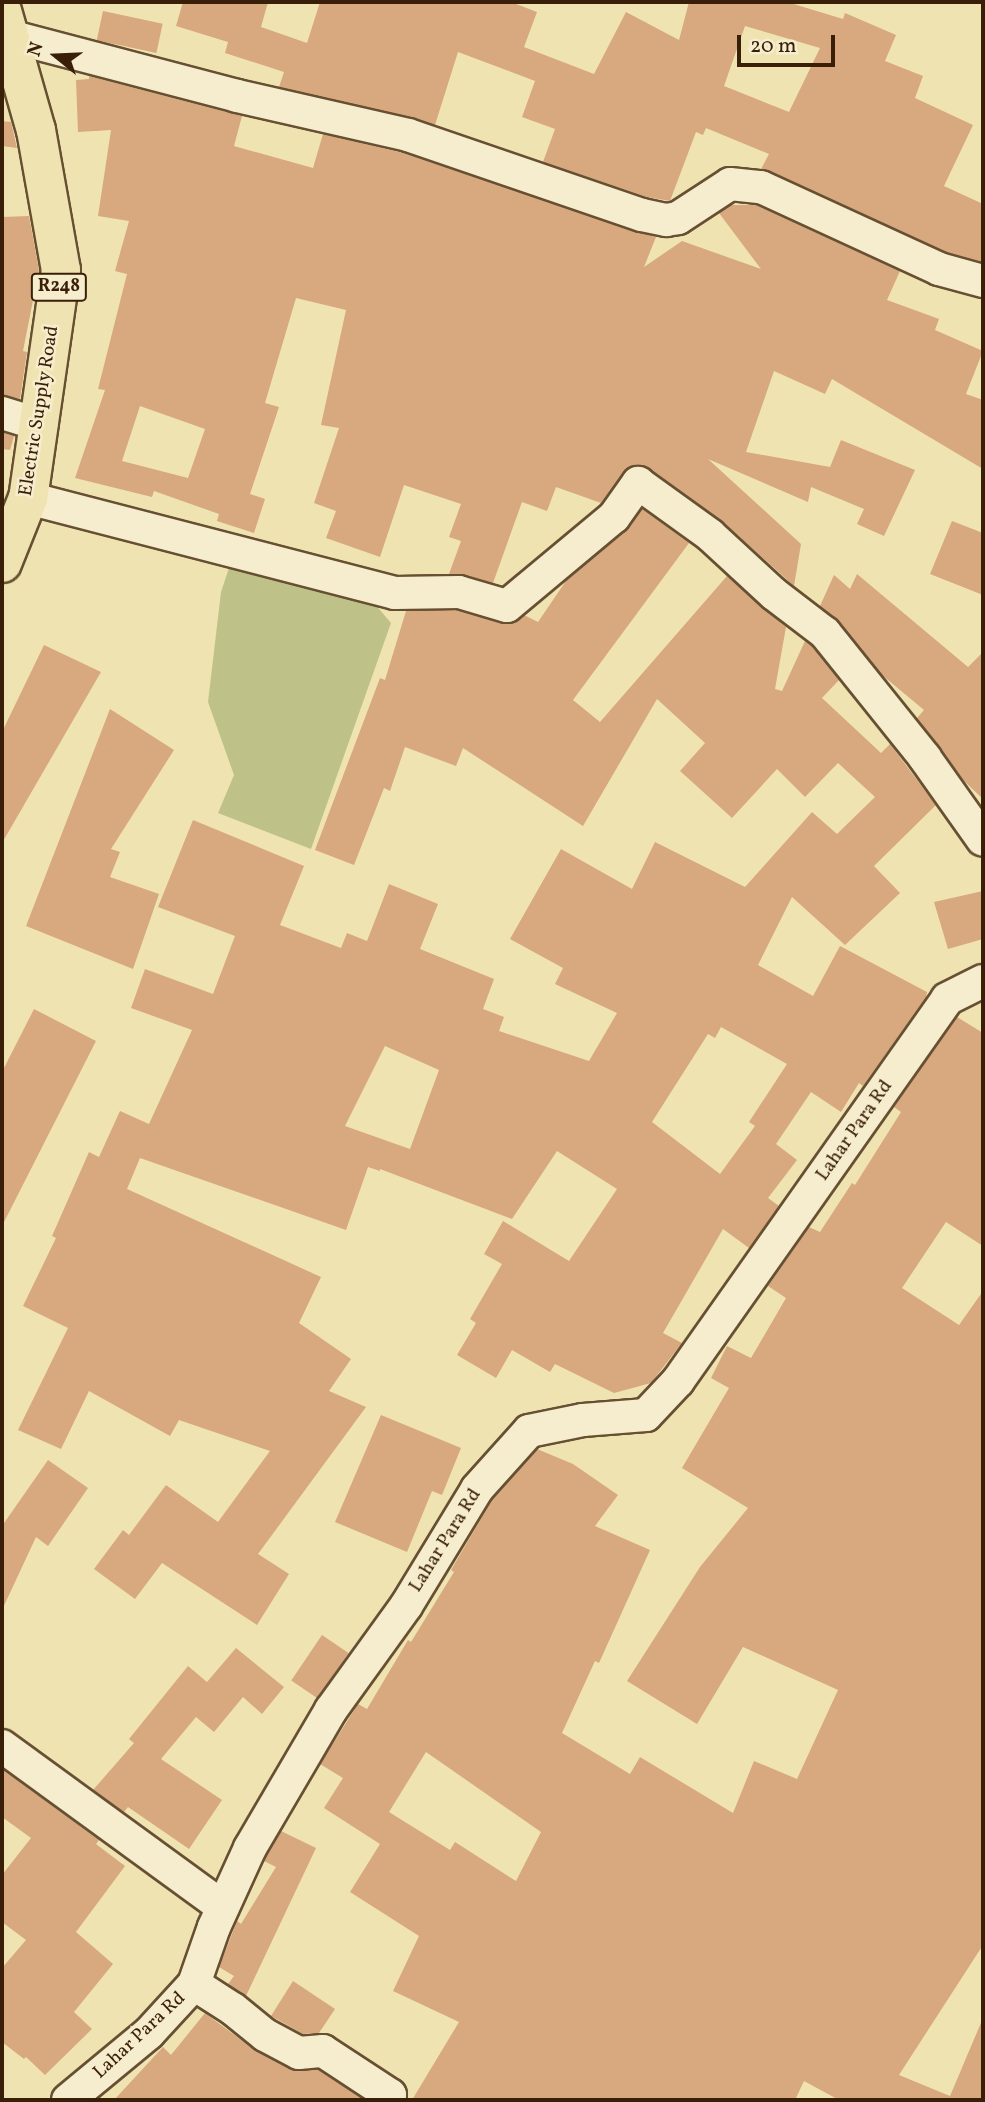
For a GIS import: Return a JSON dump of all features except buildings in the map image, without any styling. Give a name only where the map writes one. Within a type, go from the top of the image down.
[{"type":"main road","name":"Electric Supply Road","points":[[2,563],[28,498],[41,425],[61,270],[36,130],[5,23]]},
{"type":"street","points":[[5,23],[237,96],[408,135],[642,215],[666,220],[678,218],[730,184],[761,187],[939,269],[983,281]]},
{"type":"street","points":[[2,412],[41,425]]},
{"type":"street","points":[[28,498],[395,593],[459,592],[507,606],[614,517],[638,483],[710,535],[774,594],[825,633],[925,758],[983,840]]},
{"type":"street","name":"Lahar Para Rd","points":[[68,2100],[149,2033],[194,1984],[223,1907],[250,1848],[331,1710],[406,1605],[477,1489],[530,1431],[583,1420],[646,1415],[678,1381],[947,999],[983,981]]},
{"type":"street","points":[[2,1746],[223,1907]]},
{"type":"street","points":[[194,1984],[233,2009],[265,2035],[299,2053],[323,2051],[352,2068],[390,2095],[389,2100]]},
{"type":"green space","points":[[232,559],[374,603],[391,623],[311,849],[218,813],[234,775],[208,702],[221,592]]}]
